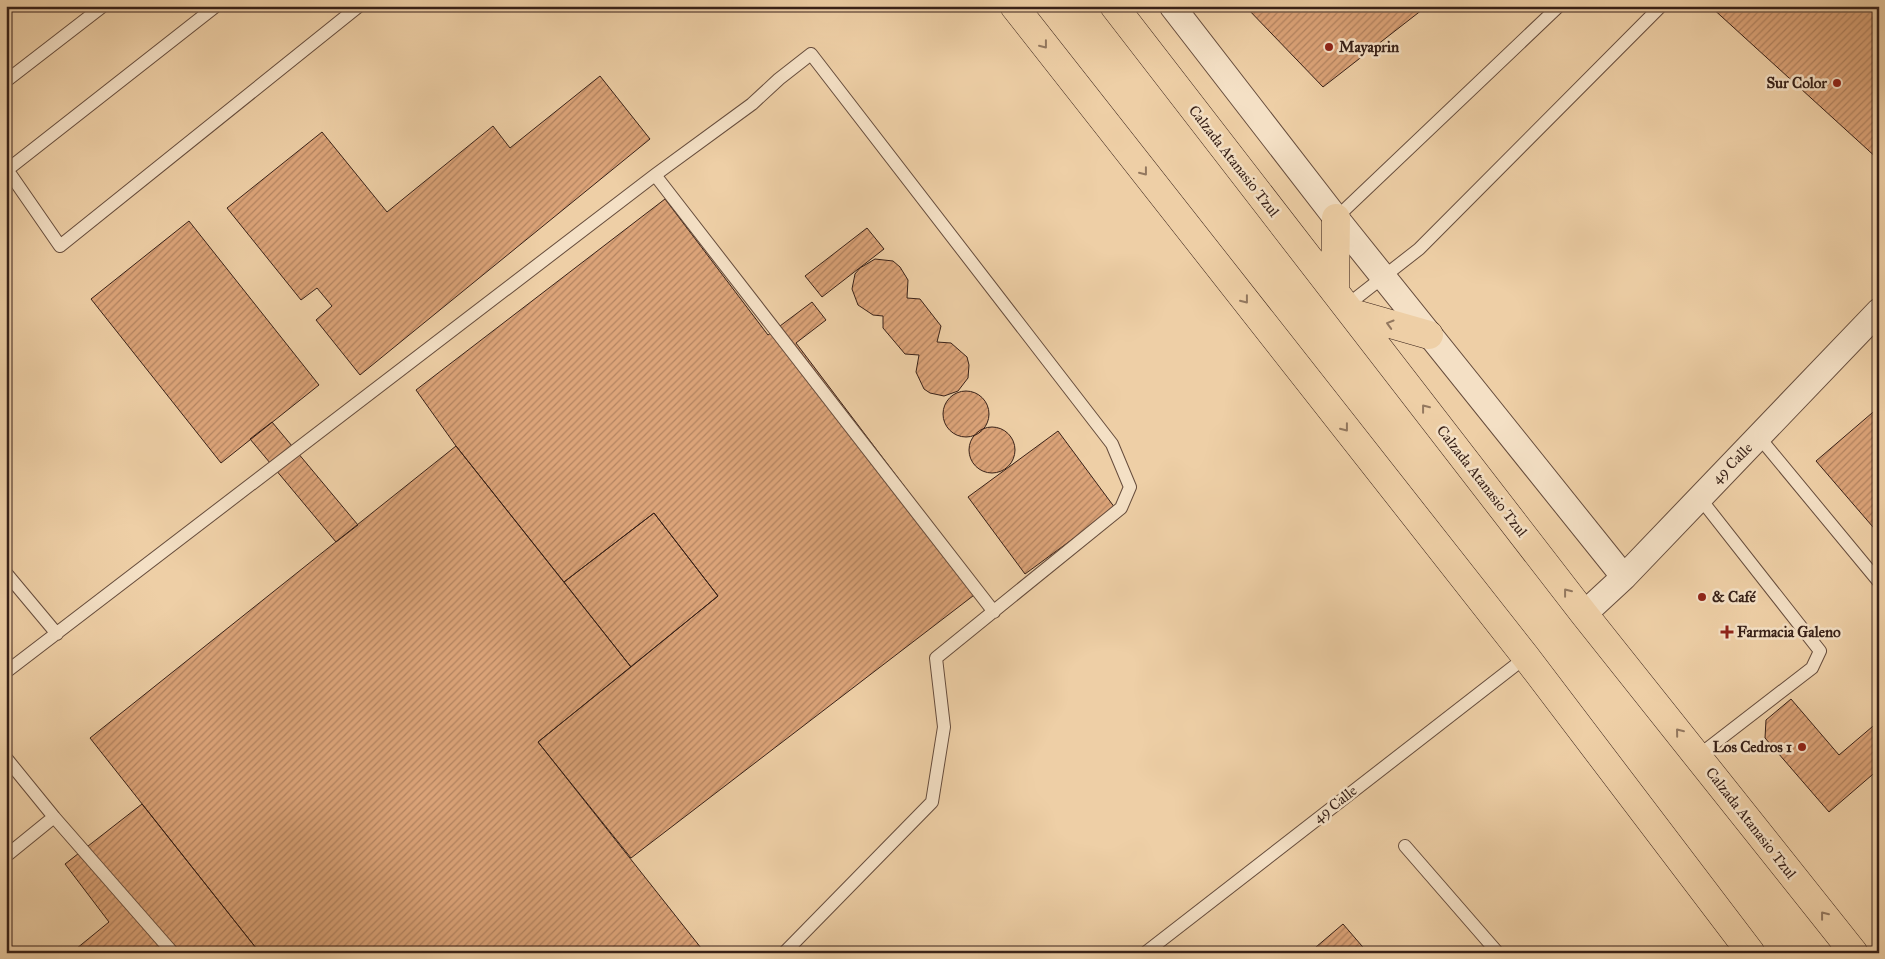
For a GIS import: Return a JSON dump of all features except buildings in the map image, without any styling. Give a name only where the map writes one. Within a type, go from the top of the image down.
[{"type":"main road","points":[[1014,6],[1526,657],[1751,953]]},
{"type":"main road","name":"Calzada Atanasio Tzul","points":[[1114,6],[1584,614],[1854,953]]},
{"type":"main road","points":[[1336,218],[1344,304],[1429,335]]},
{"type":"street","points":[[1172,6],[1384,279],[1624,578]]},
{"type":"street","name":"49 Calle","points":[[1584,614],[1624,578],[1699,497],[1879,311]]},
{"type":"lane","points":[[6,81],[103,6]]},
{"type":"lane","points":[[216,6],[7,169],[60,246],[360,6]]},
{"type":"lane","points":[[1336,218],[1559,6]]},
{"type":"lane","points":[[1344,304],[1384,279],[1419,249],[1660,6]]},
{"type":"lane","points":[[6,672],[655,175],[752,104],[779,79],[812,54],[1112,444],[1130,487],[1121,508],[936,658],[944,727],[932,802],[784,953]]},
{"type":"lane","points":[[655,175],[994,612]]},
{"type":"lane","points":[[1759,437],[1879,582]]},
{"type":"lane","points":[[1698,756],[1812,668],[1820,651],[1699,497]]},
{"type":"lane","points":[[6,573],[56,634]]},
{"type":"lane","name":"49 Calle","points":[[1145,953],[1526,657]]},
{"type":"lane","points":[[6,758],[54,817],[173,953]]},
{"type":"lane","points":[[6,856],[54,817]]},
{"type":"lane","points":[[1405,846],[1498,953]]},
{"type":"place","name":"Mayaprin","points":[[1329,47]]},
{"type":"place","name":"Sur Color","points":[[1837,83]]},
{"type":"place","name":"& Café","points":[[1702,597]]},
{"type":"place","name":"Farmacia Galeno","points":[[1727,632]]},
{"type":"place","name":"Los Cedros 1","points":[[1802,747]]}]
